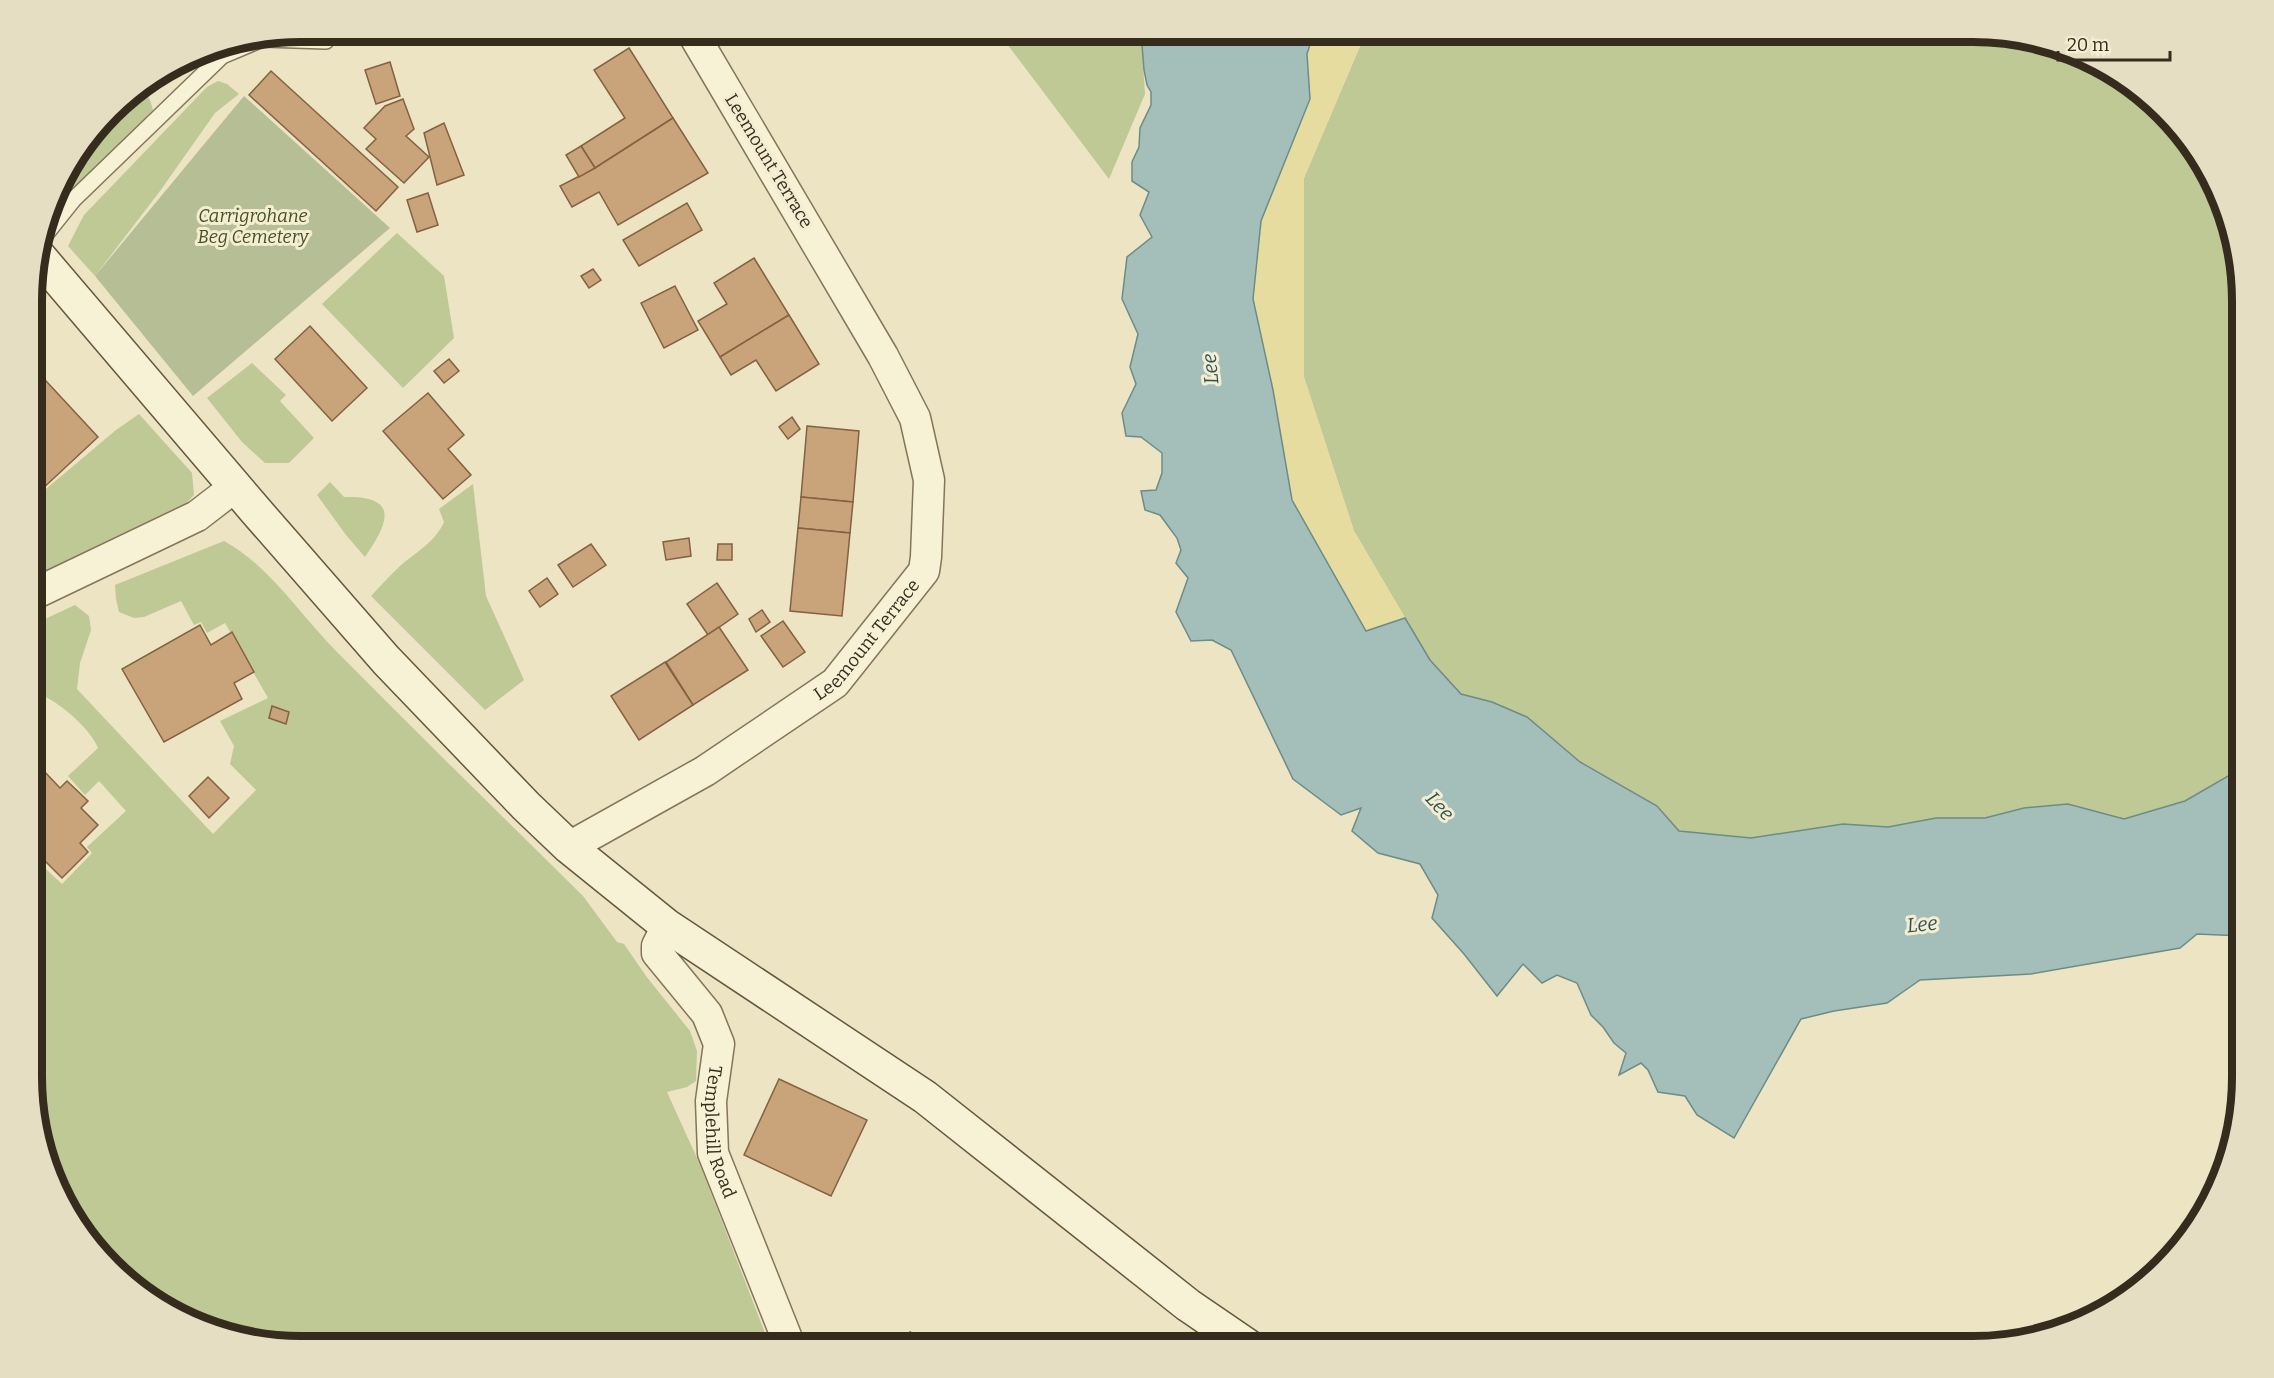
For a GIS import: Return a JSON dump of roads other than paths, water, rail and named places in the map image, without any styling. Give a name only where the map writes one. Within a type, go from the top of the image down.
[{"type":"main road","points":[[45,264],[386,660],[526,806],[569,847],[667,926],[925,1097],[1188,1305],[1233,1336]]},
{"type":"street","name":"Leemount Terrace","points":[[569,847],[705,771],[835,683],[924,571],[929,480],[915,418],[883,356],[698,42]]},
{"type":"street","points":[[42,590],[197,516],[236,486]]},
{"type":"street","name":"Templehill Road","points":[[667,926],[657,946],[657,953],[706,1014],[719,1044],[711,1101],[713,1153],[786,1336]]},
{"type":"lane","points":[[54,224],[74,199],[222,56],[233,51]]},
{"type":"water","name":"Lee","points":[[1142,42],[1311,42],[1307,54],[1310,99],[1261,221],[1253,299],[1273,390],[1292,500],[1366,631],[1405,618],[1430,660],[1461,694],[1492,702],[1527,717],[1580,762],[1657,806],[1679,831],[1751,838],[1843,824],[1888,827],[1936,818],[1985,818],[2024,808],[2068,804],[2124,819],[2185,801],[2232,774],[2232,936],[2197,934],[2180,948],[2031,974],[1920,980],[1887,1003],[1834,1011],[1801,1019],[1734,1138],[1697,1115],[1685,1096],[1658,1092],[1648,1070],[1641,1063],[1619,1075],[1626,1053],[1614,1043],[1591,1015],[1577,983],[1557,975],[1542,983],[1523,964],[1497,996],[1432,918],[1438,895],[1420,864],[1378,853],[1352,831],[1361,808],[1341,815],[1293,779],[1231,650],[1212,640],[1191,641],[1176,612],[1188,578],[1176,563],[1181,550],[1177,538],[1160,515],[1145,510],[1141,491],[1156,490],[1162,473],[1162,453],[1141,437],[1126,436],[1122,413],[1136,384],[1130,367],[1138,334],[1122,299],[1127,257],[1152,237],[1140,215],[1149,192],[1132,181],[1132,162],[1139,147],[1140,128],[1151,105],[1151,92],[1144,70]]},
{"type":"park label","name":"Carrigrohane Beg Cemetery","points":[[253,226]]}]
